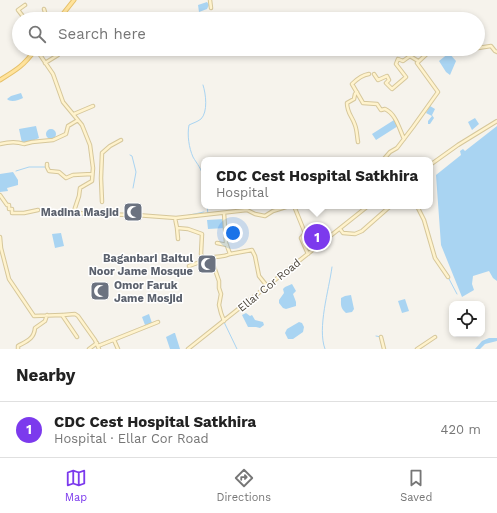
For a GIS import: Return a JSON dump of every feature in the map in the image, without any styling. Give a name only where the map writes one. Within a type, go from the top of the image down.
[{"type":"main road","points":[[64,12],[74,0]]},
{"type":"main road","points":[[0,78],[18,69],[31,56]]},
{"type":"street","points":[[210,0],[211,8]]},
{"type":"street","points":[[20,12],[18,10],[25,5]]},
{"type":"street","points":[[485,47],[492,46],[497,52]]},
{"type":"street","points":[[40,56],[52,74],[64,102],[82,125],[90,145],[93,168],[92,181],[80,188],[74,211]]},
{"type":"street","points":[[45,63],[56,56]]},
{"type":"street","points":[[374,74],[378,80],[387,76],[390,80],[386,83],[392,89],[406,77],[396,64],[398,59],[403,61],[410,56],[418,62],[419,66],[438,92],[397,148],[390,152],[386,157]]},
{"type":"street","points":[[418,62],[424,56]]},
{"type":"street","points":[[369,74],[365,74],[352,84],[364,103],[376,104],[381,110],[385,109],[390,111],[404,138]]},
{"type":"street","points":[[358,92],[355,94],[354,99],[347,103],[350,118],[355,125],[358,142]]},
{"type":"street","points":[[74,114],[93,106]]},
{"type":"street","points":[[0,144],[20,142],[24,144],[55,140],[66,134],[68,126],[78,120]]},
{"type":"street","points":[[433,163],[497,121]]},
{"type":"street","points":[[102,202],[102,153],[110,146],[121,140]]},
{"type":"street","points":[[47,166],[50,172],[59,172],[66,178],[73,175],[92,174]]},
{"type":"street","points":[[0,195],[7,205],[9,205],[9,209],[12,209],[12,213],[16,214],[38,210]]},
{"type":"street","points":[[69,211],[86,214],[136,215],[175,218],[247,210],[255,214],[265,216],[279,209]]},
{"type":"street","points":[[295,209],[305,233],[301,238],[308,254]]},
{"type":"street","name":"Ellar Cor Road","points":[[188,349],[364,209]]},
{"type":"street","points":[[340,229],[343,233],[355,234],[362,231],[387,209]]},
{"type":"street","points":[[418,209],[424,220],[435,258],[448,277]]},
{"type":"street","points":[[224,213],[227,245],[230,254]]},
{"type":"street","points":[[175,218],[178,238]]},
{"type":"street","points":[[177,228],[188,229],[202,234],[201,254],[204,261]]},
{"type":"street","points":[[0,237],[1,248],[10,279],[34,316],[75,314],[86,325],[98,346]]},
{"type":"street","points":[[217,243],[227,245]]},
{"type":"street","points":[[189,266],[217,256],[222,257],[252,250],[255,256],[259,276],[267,286]]},
{"type":"street","points":[[211,258],[219,281],[221,294],[219,305],[224,321]]},
{"type":"street","points":[[18,349],[18,346],[31,338],[34,334],[35,328],[45,321],[47,315]]},
{"type":"street","points":[[62,315],[77,337]]},
{"type":"street","points":[[89,349],[158,322]]},
{"type":"street","points":[[381,337],[384,349]]},
{"type":"street","points":[[417,349],[435,337]]},
{"type":"street","points":[[114,340],[118,349]]},
{"type":"water","points":[[207,2],[209,5],[207,9],[199,12],[198,5]]},
{"type":"water","points":[[445,56],[452,56],[456,61],[450,75],[446,72],[439,61]]},
{"type":"water","points":[[21,93],[23,98],[21,99],[13,101],[7,99],[11,96]]},
{"type":"water","points":[[430,106],[435,109],[432,115],[434,118],[430,124],[428,124],[428,121],[432,116],[426,113]]},
{"type":"water","points":[[475,118],[479,124],[472,130],[468,122]]},
{"type":"water","points":[[394,120],[398,126],[376,140],[372,134]]},
{"type":"water","points":[[36,126],[39,138],[25,144],[22,143],[19,129]]},
{"type":"water","points":[[497,126],[497,281],[493,278],[489,271],[473,276],[472,284],[474,290],[462,297],[441,245],[436,175],[461,155],[460,151],[463,149],[465,151]]},
{"type":"water","points":[[49,129],[53,129],[55,130],[55,138],[49,139],[46,136],[46,132]]},
{"type":"water","points":[[13,172],[18,180],[18,185],[7,188],[8,191],[0,192],[0,174]]},
{"type":"water","points":[[224,219],[225,228],[208,229],[207,220]]},
{"type":"water","points":[[61,233],[64,246],[55,248],[52,234]]},
{"type":"water","points":[[292,284],[296,291],[293,294],[296,306],[286,309],[279,303],[279,300],[284,293],[283,289]]},
{"type":"water","points":[[351,295],[354,309],[352,312],[346,313],[341,305],[341,298]]},
{"type":"water","points":[[405,299],[409,311],[402,313],[398,301]]},
{"type":"water","points":[[246,313],[250,316],[252,315],[255,320],[263,322],[264,325],[260,328],[248,327],[242,315]]},
{"type":"water","points":[[149,314],[152,323],[145,325],[142,317]]},
{"type":"water","points":[[299,322],[302,323],[304,327],[303,332],[293,339],[288,339],[285,333],[287,329]]},
{"type":"water","points":[[174,333],[180,349],[170,349],[166,337]]},
{"type":"water","points":[[489,338],[497,338],[497,341],[485,344],[480,349],[475,349],[482,341]]},
{"type":"waterway","points":[[201,172],[193,157],[188,133],[189,125],[201,119],[205,112],[206,98],[203,85]]},
{"type":"waterway","points":[[130,155],[132,156],[136,172],[133,188]]},
{"type":"waterway","points":[[16,171],[29,167],[46,167]]},
{"type":"waterway","points":[[207,209],[208,214]]},
{"type":"waterway","points":[[185,216],[204,212]]},
{"type":"waterway","points":[[325,349],[322,331],[324,309],[332,267]]},
{"type":"waterway","points":[[448,277],[457,294]]},
{"type":"waterway","points":[[224,322],[237,349]]},
{"type":"waterway","points":[[376,336],[381,337]]},
{"type":"place","name":"Madina Masjid","points":[[133,212]]},
{"type":"place","name":"CDC Cest Hospital Satkhira","points":[[317,237]]},
{"type":"place","name":"Baganbari Baitul Noor Jame Mosque","points":[[207,264]]},
{"type":"place","name":"Omor Faruk Jame Mosjid","points":[[100,291]]}]
